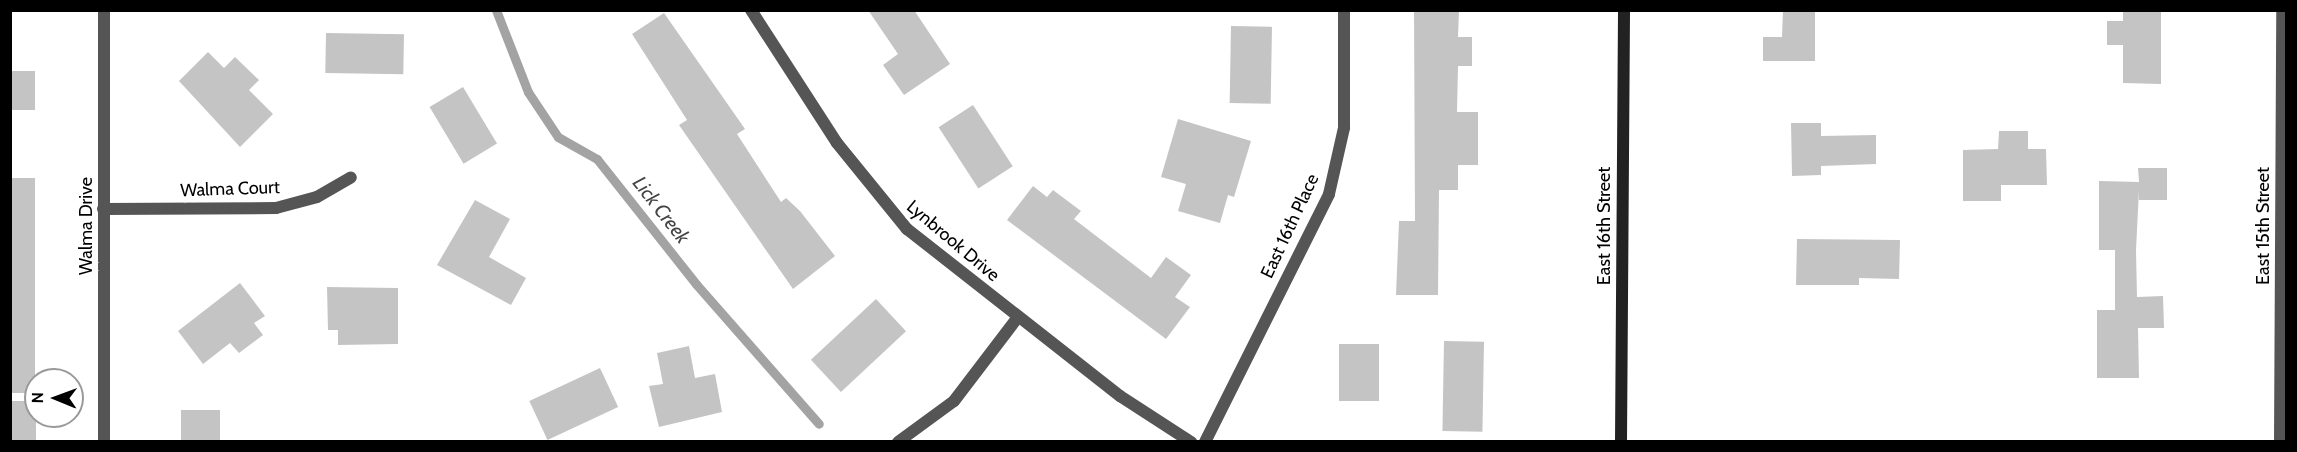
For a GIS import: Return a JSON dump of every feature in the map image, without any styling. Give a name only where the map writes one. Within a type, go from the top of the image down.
[{"type":"street","name":"Walma Drive","points":[[104,10],[104,441]]},
{"type":"street","name":"Lynbrook Drive","points":[[751,10],[873,193],[928,249],[1018,317],[1191,441]]},
{"type":"street","name":"East 16th Place","points":[[1205,441],[1329,194],[1344,128],[1344,10]]},
{"type":"street","name":"East 16th Street","points":[[1621,441],[1624,10]]},
{"type":"street","name":"East 15th Street","points":[[2280,441],[2282,10]]},
{"type":"street","name":"Walma Court","points":[[103,209],[276,208],[317,197],[351,177]]},
{"type":"street","points":[[898,441],[954,401],[1018,317]]},
{"type":"building","points":[[868,10],[914,10],[950,64],[904,95],[883,65],[898,54]]},
{"type":"building","points":[[1414,10],[1459,10],[1458,37],[1472,37],[1472,66],[1458,66],[1457,112],[1478,112],[1478,165],[1458,165],[1458,190],[1439,190],[1438,295],[1396,295],[1399,221],[1415,221]]},
{"type":"building","points":[[1783,10],[1815,10],[1815,61],[1763,61],[1763,37],[1782,37]]},
{"type":"building","points":[[2123,10],[2161,10],[2161,84],[2123,83],[2123,45],[2107,45],[2107,21],[2123,21]]},
{"type":"building","points":[[664,13],[745,129],[737,134],[781,202],[786,198],[800,211],[835,256],[793,289],[679,125],[687,120],[632,34]]},
{"type":"building","points":[[1231,26],[1272,27],[1271,104],[1230,103]]},
{"type":"building","points":[[326,33],[404,34],[403,74],[325,73]]},
{"type":"building","points":[[208,52],[224,68],[235,57],[259,80],[249,90],[273,114],[240,147],[179,81]]},
{"type":"building","points":[[10,71],[35,71],[35,110],[10,110]]},
{"type":"building","points":[[463,87],[497,144],[464,164],[430,107]]},
{"type":"building","points":[[973,105],[1013,166],[978,189],[939,127]]},
{"type":"building","points":[[1178,119],[1251,141],[1234,197],[1228,195],[1220,223],[1178,211],[1186,184],[1161,177]]},
{"type":"building","points":[[1791,123],[1821,123],[1821,136],[1876,135],[1876,164],[1821,166],[1821,175],[1792,176]]},
{"type":"building","points":[[1999,131],[2028,131],[2028,149],[2046,149],[2047,185],[2001,185],[2001,201],[1963,201],[1963,150],[1998,149]]},
{"type":"building","points":[[2138,168],[2167,168],[2167,200],[2139,200],[2139,190],[2136,250],[2137,297],[2163,296],[2164,328],[2138,328],[2139,378],[2097,378],[2097,310],[2115,310],[2115,250],[2099,250],[2099,181],[2139,182]]},
{"type":"building","points":[[10,178],[35,178],[35,368],[24,368],[24,393],[10,393]]},
{"type":"building","points":[[1033,186],[1047,197],[1053,190],[1081,211],[1074,219],[1151,278],[1166,257],[1191,275],[1175,297],[1190,307],[1166,339],[1007,220]]},
{"type":"building","points":[[475,200],[510,219],[489,257],[526,278],[511,305],[437,265]]},
{"type":"building","points":[[1797,239],[1900,240],[1899,279],[1859,278],[1859,285],[1796,285]]},
{"type":"building","points":[[240,283],[265,316],[254,323],[263,335],[239,353],[230,343],[203,364],[178,331]]},
{"type":"building","points":[[327,287],[398,288],[398,344],[338,345],[338,330],[328,330]]},
{"type":"building","points":[[876,299],[906,331],[841,392],[811,360]]},
{"type":"building","points":[[1444,341],[1484,342],[1482,432],[1442,431]]},
{"type":"building","points":[[1339,344],[1379,344],[1379,401],[1339,401]]},
{"type":"building","points":[[689,346],[695,378],[715,374],[722,412],[659,427],[649,386],[663,384],[657,353]]},
{"type":"building","points":[[600,368],[618,407],[547,440],[529,401]]},
{"type":"building","points":[[10,401],[24,401],[24,428],[36,428],[36,441],[10,441]]},
{"type":"building","points":[[181,410],[220,410],[220,441],[181,441]]},
{"type":"waterway","name":"Lick Creek","points":[[496,10],[528,92],[558,137],[597,159],[696,284],[819,424]]}]
